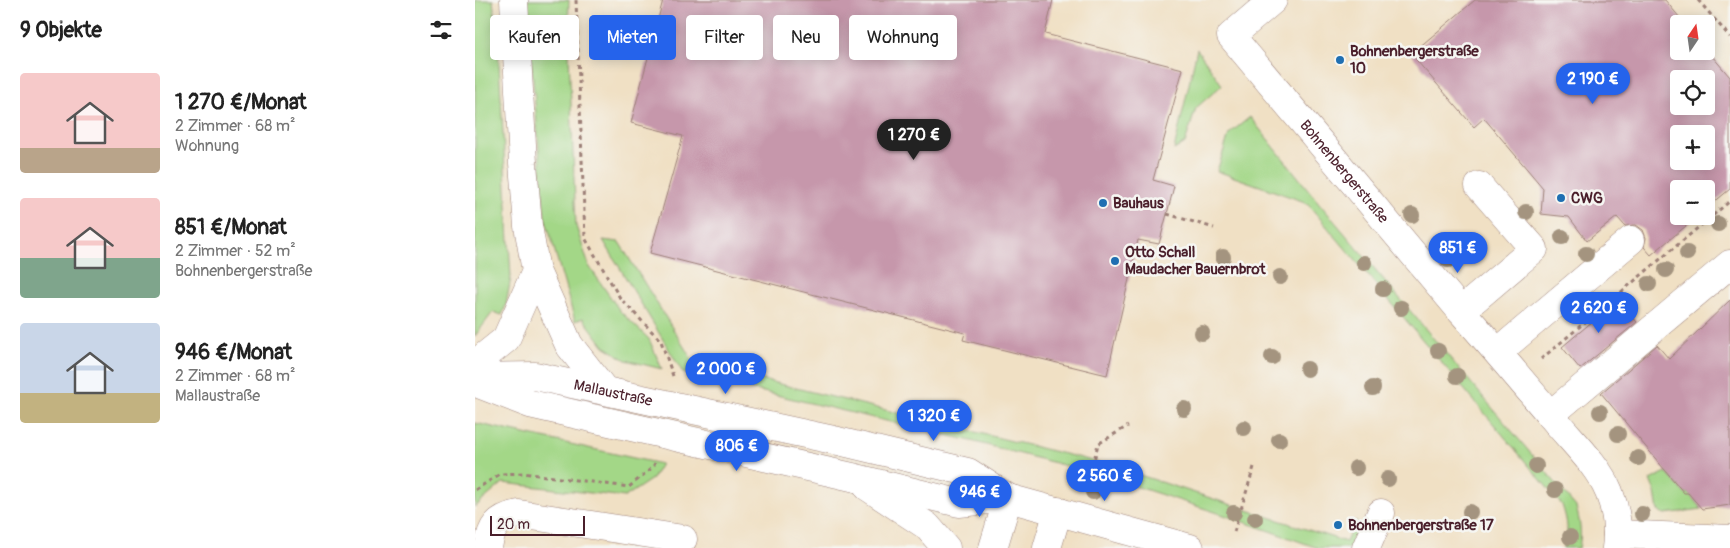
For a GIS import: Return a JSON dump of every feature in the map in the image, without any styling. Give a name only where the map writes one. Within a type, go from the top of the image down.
[{"type":"main road","points":[[514,0],[526,208],[536,271],[569,345],[605,391]]},
{"type":"main road","name":"Bohnenbergerstraße","points":[[1273,0],[1231,36],[1461,311],[1498,352],[1602,479],[1614,506],[1617,541]]},
{"type":"main road","points":[[1461,311],[1534,249],[1479,186]]},
{"type":"main road","points":[[1498,352],[1631,240]]},
{"type":"main road","points":[[1550,415],[1730,264]]},
{"type":"main road","points":[[475,364],[506,339],[536,271]]},
{"type":"main road","name":"Mallaustraße","points":[[475,377],[535,376],[838,441],[968,472],[1008,498],[1190,548]]},
{"type":"main road","name":"Mallaustraße","points":[[475,382],[530,404],[959,503],[1008,498]]},
{"type":"main road","points":[[852,477],[927,526],[946,548]]},
{"type":"main road","points":[[993,548],[1008,498]]},
{"type":"main road","points":[[1366,548],[1381,513]]},
{"type":"main road","points":[[488,548],[494,526],[508,516],[519,514],[683,539]]},
{"type":"main road","points":[[1047,548],[1069,514]]},
{"type":"main road","points":[[1617,541],[1730,539]]},
{"type":"path","points":[[576,0],[585,238],[620,298],[661,341],[673,376]]},
{"type":"path","points":[[1698,0],[1730,37]]},
{"type":"path","points":[[1519,378],[1730,201]]},
{"type":"path","points":[[1167,214],[1214,228]]},
{"type":"path","points":[[1069,514],[1098,444],[1128,426]]},
{"type":"path","points":[[475,490],[500,474],[523,473],[629,488],[653,467],[655,461]]},
{"type":"path","points":[[1235,532],[1253,467]]},
{"type":"green space","points":[[475,0],[493,0],[495,15],[490,15],[490,60],[499,60],[511,277],[506,305],[502,315],[493,312],[475,336]]},
{"type":"green space","points":[[526,0],[569,0],[568,15],[527,15]]},
{"type":"green space","points":[[1197,49],[1222,85],[1196,108],[1185,143],[1174,150]]},
{"type":"green space","points":[[531,60],[569,60],[576,226],[589,266],[620,311],[649,339],[662,369],[626,360],[604,346],[583,318],[575,321],[545,217]]},
{"type":"green space","points":[[1250,117],[1319,203],[1576,507],[1580,528],[1579,548],[1563,548],[1567,537],[1567,526],[1562,505],[1312,209],[1305,202],[1217,171],[1229,134]]},
{"type":"green space","points":[[603,240],[619,242],[694,363],[1118,468],[1346,542],[1355,521],[1359,524],[1350,548],[1318,548],[1101,475],[971,441],[683,373]]},
{"type":"green space","points":[[475,423],[661,464],[652,479],[625,497],[503,483],[475,507]]},
{"type":"green space","points":[[1666,472],[1684,493],[1688,493],[1702,509],[1665,514],[1658,511],[1655,492],[1650,480]]},
{"type":"building","points":[[663,0],[1053,0],[1045,34],[1183,69],[1153,180],[1174,186],[1159,244],[1138,240],[1107,375],[963,340],[965,333],[650,253],[683,136],[631,123],[647,60],[676,60],[676,15],[659,15]]},
{"type":"building","points":[[1475,0],[1665,0],[1678,15],[1670,15],[1670,60],[1715,60],[1730,77],[1730,189],[1715,202],[1715,180],[1670,180],[1670,225],[1687,225],[1651,255],[1644,247],[1646,238],[1643,230],[1636,225],[1625,226],[1617,217],[1587,241],[1569,217],[1541,214],[1543,188],[1484,118],[1474,127],[1411,54]]},
{"type":"building","points":[[1618,300],[1637,322],[1580,369],[1562,347]]},
{"type":"building","points":[[1730,300],[1730,505],[1702,509],[1688,493],[1684,493],[1601,393],[1657,345],[1669,359]]},
{"type":"place","name":"Bohnenbergerstraße 10","points":[[1340,60]]},
{"type":"place","name":"CWG","points":[[1561,198]]},
{"type":"place","name":"Bauhaus","points":[[1103,203]]},
{"type":"place","name":"Otto Schall Maudacher Bauernbrot","points":[[1115,261]]},
{"type":"place","name":"Bohnenbergerstraße 17","points":[[1338,525]]}]
